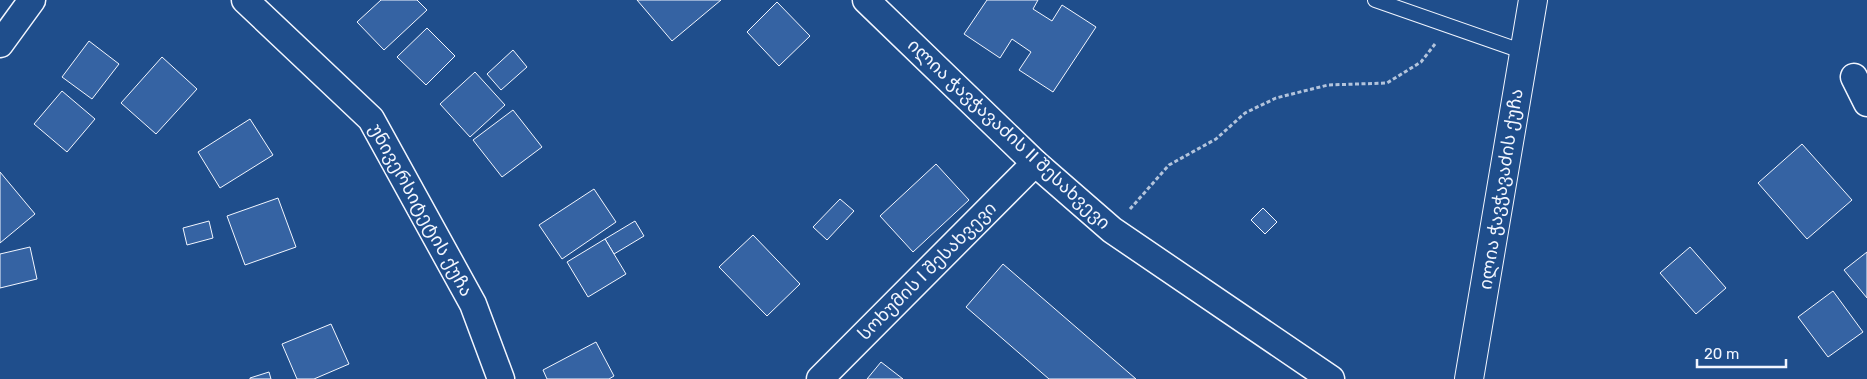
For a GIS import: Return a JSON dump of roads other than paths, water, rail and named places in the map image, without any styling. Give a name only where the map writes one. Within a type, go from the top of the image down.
[{"type":"street","points":[[0,44],[32,0]]},
{"type":"street","name":"უნივერსიტეტის ქუჩა","points":[[245,0],[371,119],[473,304],[501,379]]},
{"type":"street","name":"ილია ჭავჭავაძის II შესახვევი","points":[[866,0],[1035,163],[1112,230],[1331,379]]},
{"type":"street","name":"ილია ჭავჭავაძის ქუჩა","points":[[1469,379],[1533,0]]},
{"type":"street","points":[[1854,77],[1867,104]]},
{"type":"street","name":"სოხუმის I შესახვევი","points":[[820,379],[1035,163]]},
{"type":"lane","points":[[1376,0],[1448,27],[1524,52]]}]
